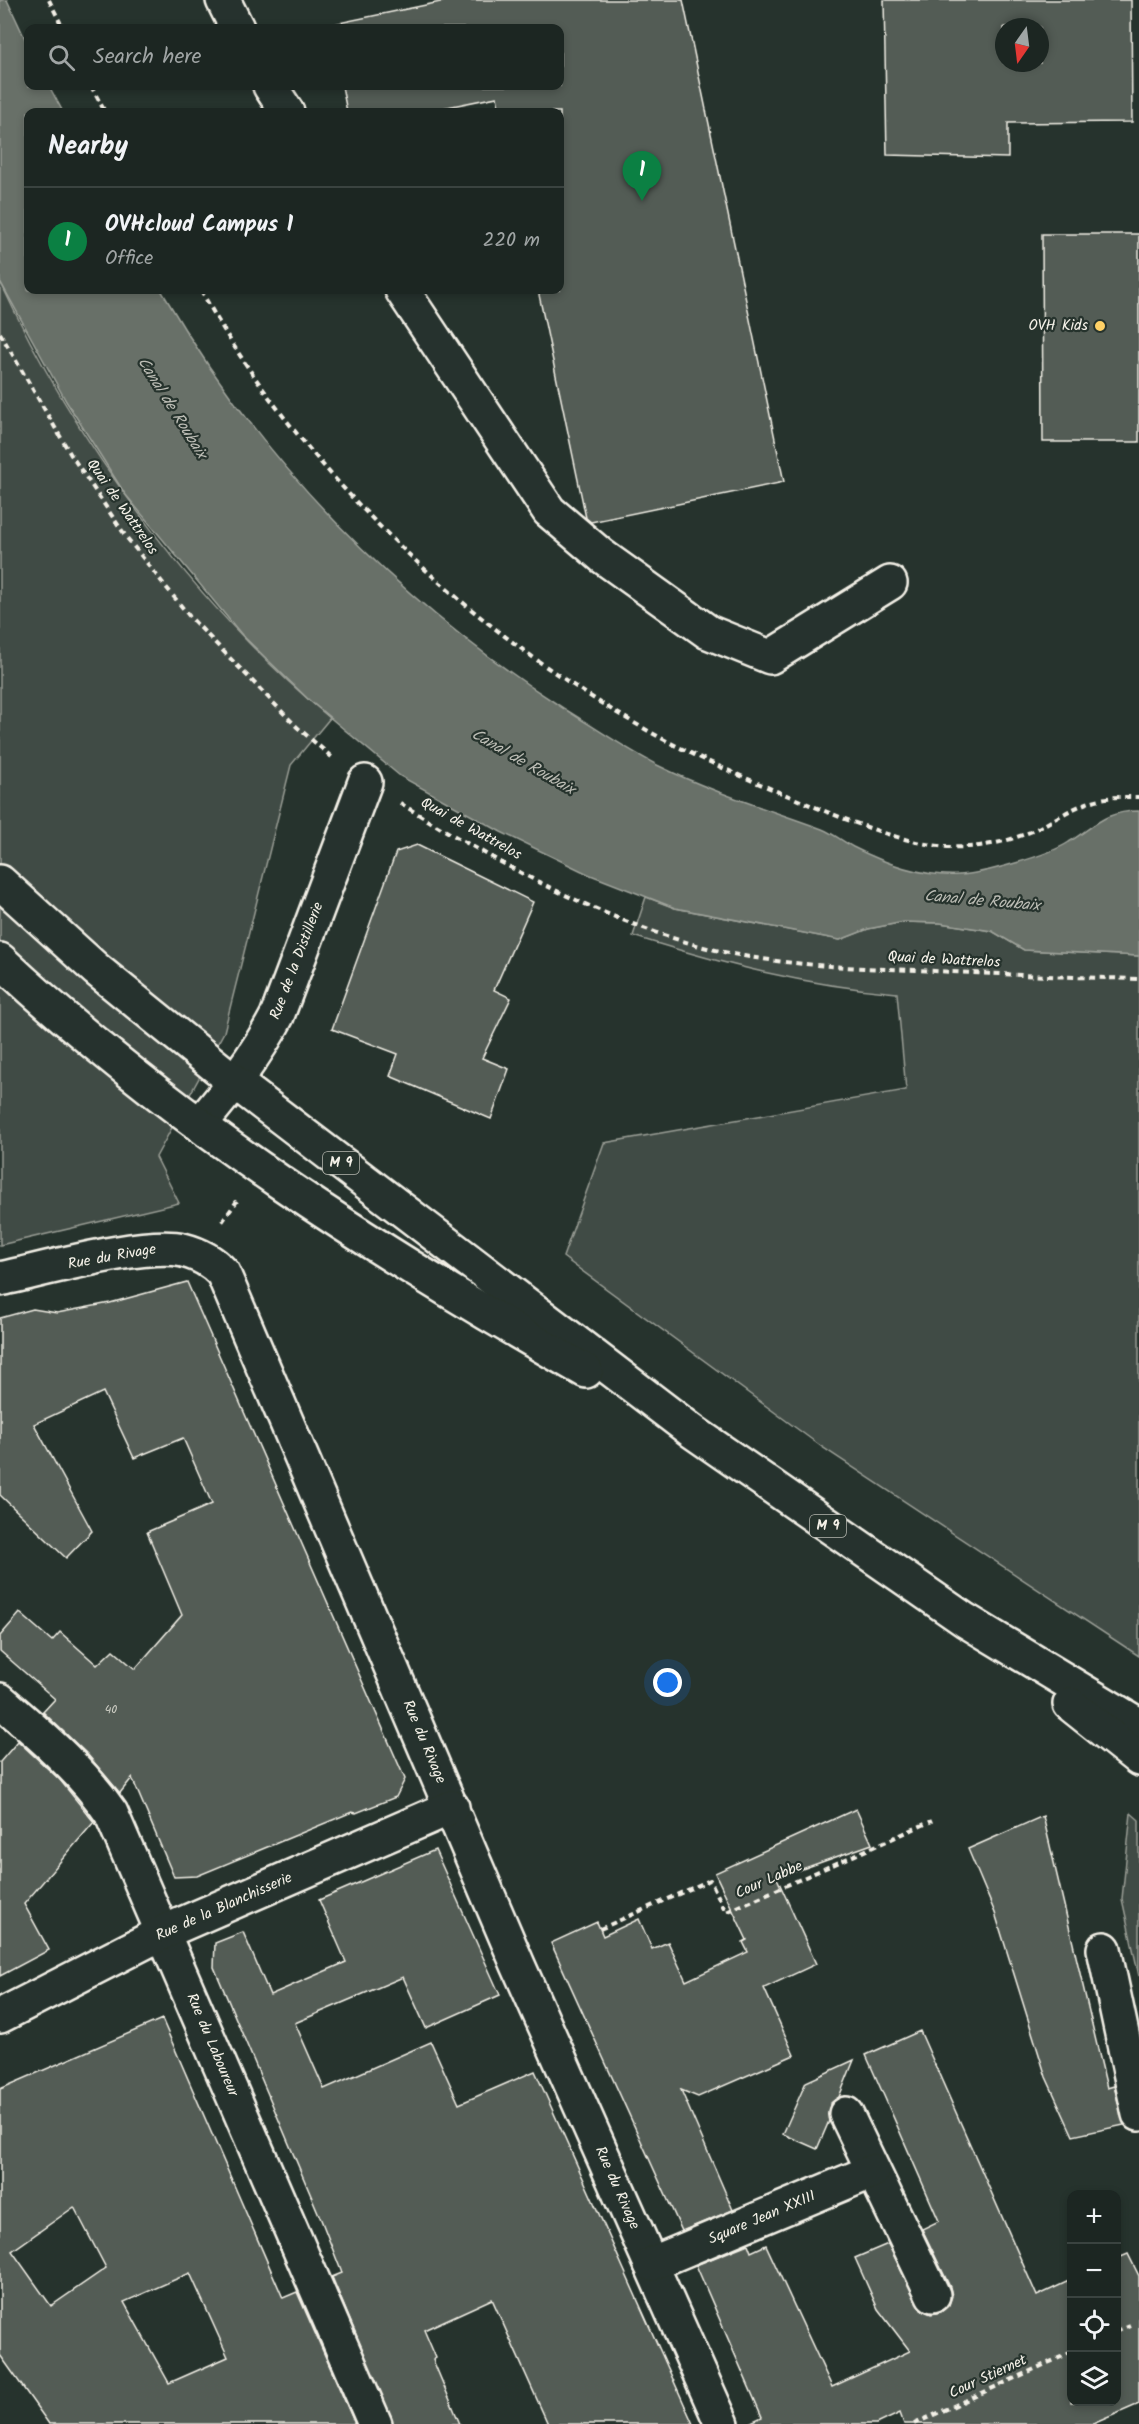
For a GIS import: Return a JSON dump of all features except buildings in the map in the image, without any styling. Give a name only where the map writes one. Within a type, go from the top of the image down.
[{"type":"street","points":[[224,0],[235,24]]},
{"type":"street","points":[[273,90],[284,108]]},
{"type":"street","points":[[405,294],[549,511],[602,556],[708,632],[770,657],[890,583]]},
{"type":"street","name":"Rue de la Distillerie","points":[[200,1124],[235,1082],[264,1041],[277,1016],[365,782]]},
{"type":"street","name":"M 9","points":[[0,882],[97,969],[235,1082],[692,1431],[965,1620],[1139,1725]]},
{"type":"street","name":"M 9","points":[[0,960],[101,1048],[200,1124],[301,1197],[436,1284],[692,1431]]},
{"type":"street","name":"Rue du Rivage","points":[[0,1279],[136,1251],[163,1248],[199,1255],[213,1263],[223,1273],[452,1808],[722,2424]]},
{"type":"street","name":"M 9","points":[[965,1620],[1139,1759]]},
{"type":"street","name":"Rue du Laboureur","points":[[0,1700],[94,1788],[111,1813],[375,2424]]},
{"type":"street","name":"Rue de la Blanchisserie","points":[[0,2016],[164,1932],[452,1808]]},
{"type":"street","points":[[1104,1949],[1139,2114]]},
{"type":"street","points":[[846,2114],[933,2295]]},
{"type":"street","name":"Square Jean XXIII","points":[[651,2264],[873,2171]]},
{"type":"path","points":[[50,0],[61,24]]},
{"type":"path","points":[[93,90],[103,108]]},
{"type":"path","points":[[203,294],[250,373],[277,410],[345,488],[403,547],[451,591],[521,648],[588,695],[654,735],[735,773],[823,810],[939,846],[993,844],[1031,831],[1070,810],[1095,800],[1139,797]]},
{"type":"path","name":"Quai de Wattrelos","points":[[0,333],[36,398],[89,483],[127,538],[190,617],[297,727],[323,750],[365,782],[413,811],[553,888],[651,931],[743,956],[843,967],[1139,979]]},
{"type":"path","name":"Cour Labbe","points":[[600,1929],[710,1880],[726,1912],[932,1821]]},
{"type":"path","points":[[1121,2329],[1130,2325]]},
{"type":"path","name":"Cour Stiernet","points":[[914,2424],[1067,2354]]},
{"type":"shaded area","points":[[0,281],[64,401],[101,460],[142,517],[231,625],[330,718],[291,765],[224,1032],[156,1157],[179,1203],[0,1245]]},
{"type":"shaded area","points":[[646,897],[675,908],[840,940],[868,929],[904,922],[940,923],[992,931],[1024,950],[1139,956],[1139,1656],[822,1447],[563,1257],[604,1143],[906,1090],[897,993],[795,979],[699,956],[633,936]]},
{"type":"shaded area","points":[[1131,1813],[1139,1820],[1139,1976],[1122,1899]]},
{"type":"water","name":"Canal de Roubaix","points":[[0,0],[7,0],[24,36],[24,90],[51,90],[61,108],[24,108],[24,294],[163,294],[200,353],[242,412],[288,469],[337,523],[389,574],[444,622],[502,666],[621,745],[677,774],[822,829],[878,858],[932,874],[970,874],[1016,863],[1060,847],[1109,816],[1139,811],[1139,956],[1024,950],[992,931],[940,923],[904,922],[868,929],[840,940],[675,908],[588,874],[501,832],[400,776],[309,700],[242,635],[125,494],[66,401],[0,281]]},
{"type":"place","name":"OVHcloud Campus 1","points":[[642,201]]},
{"type":"place","name":"OVH Kids","points":[[1100,326]]}]
